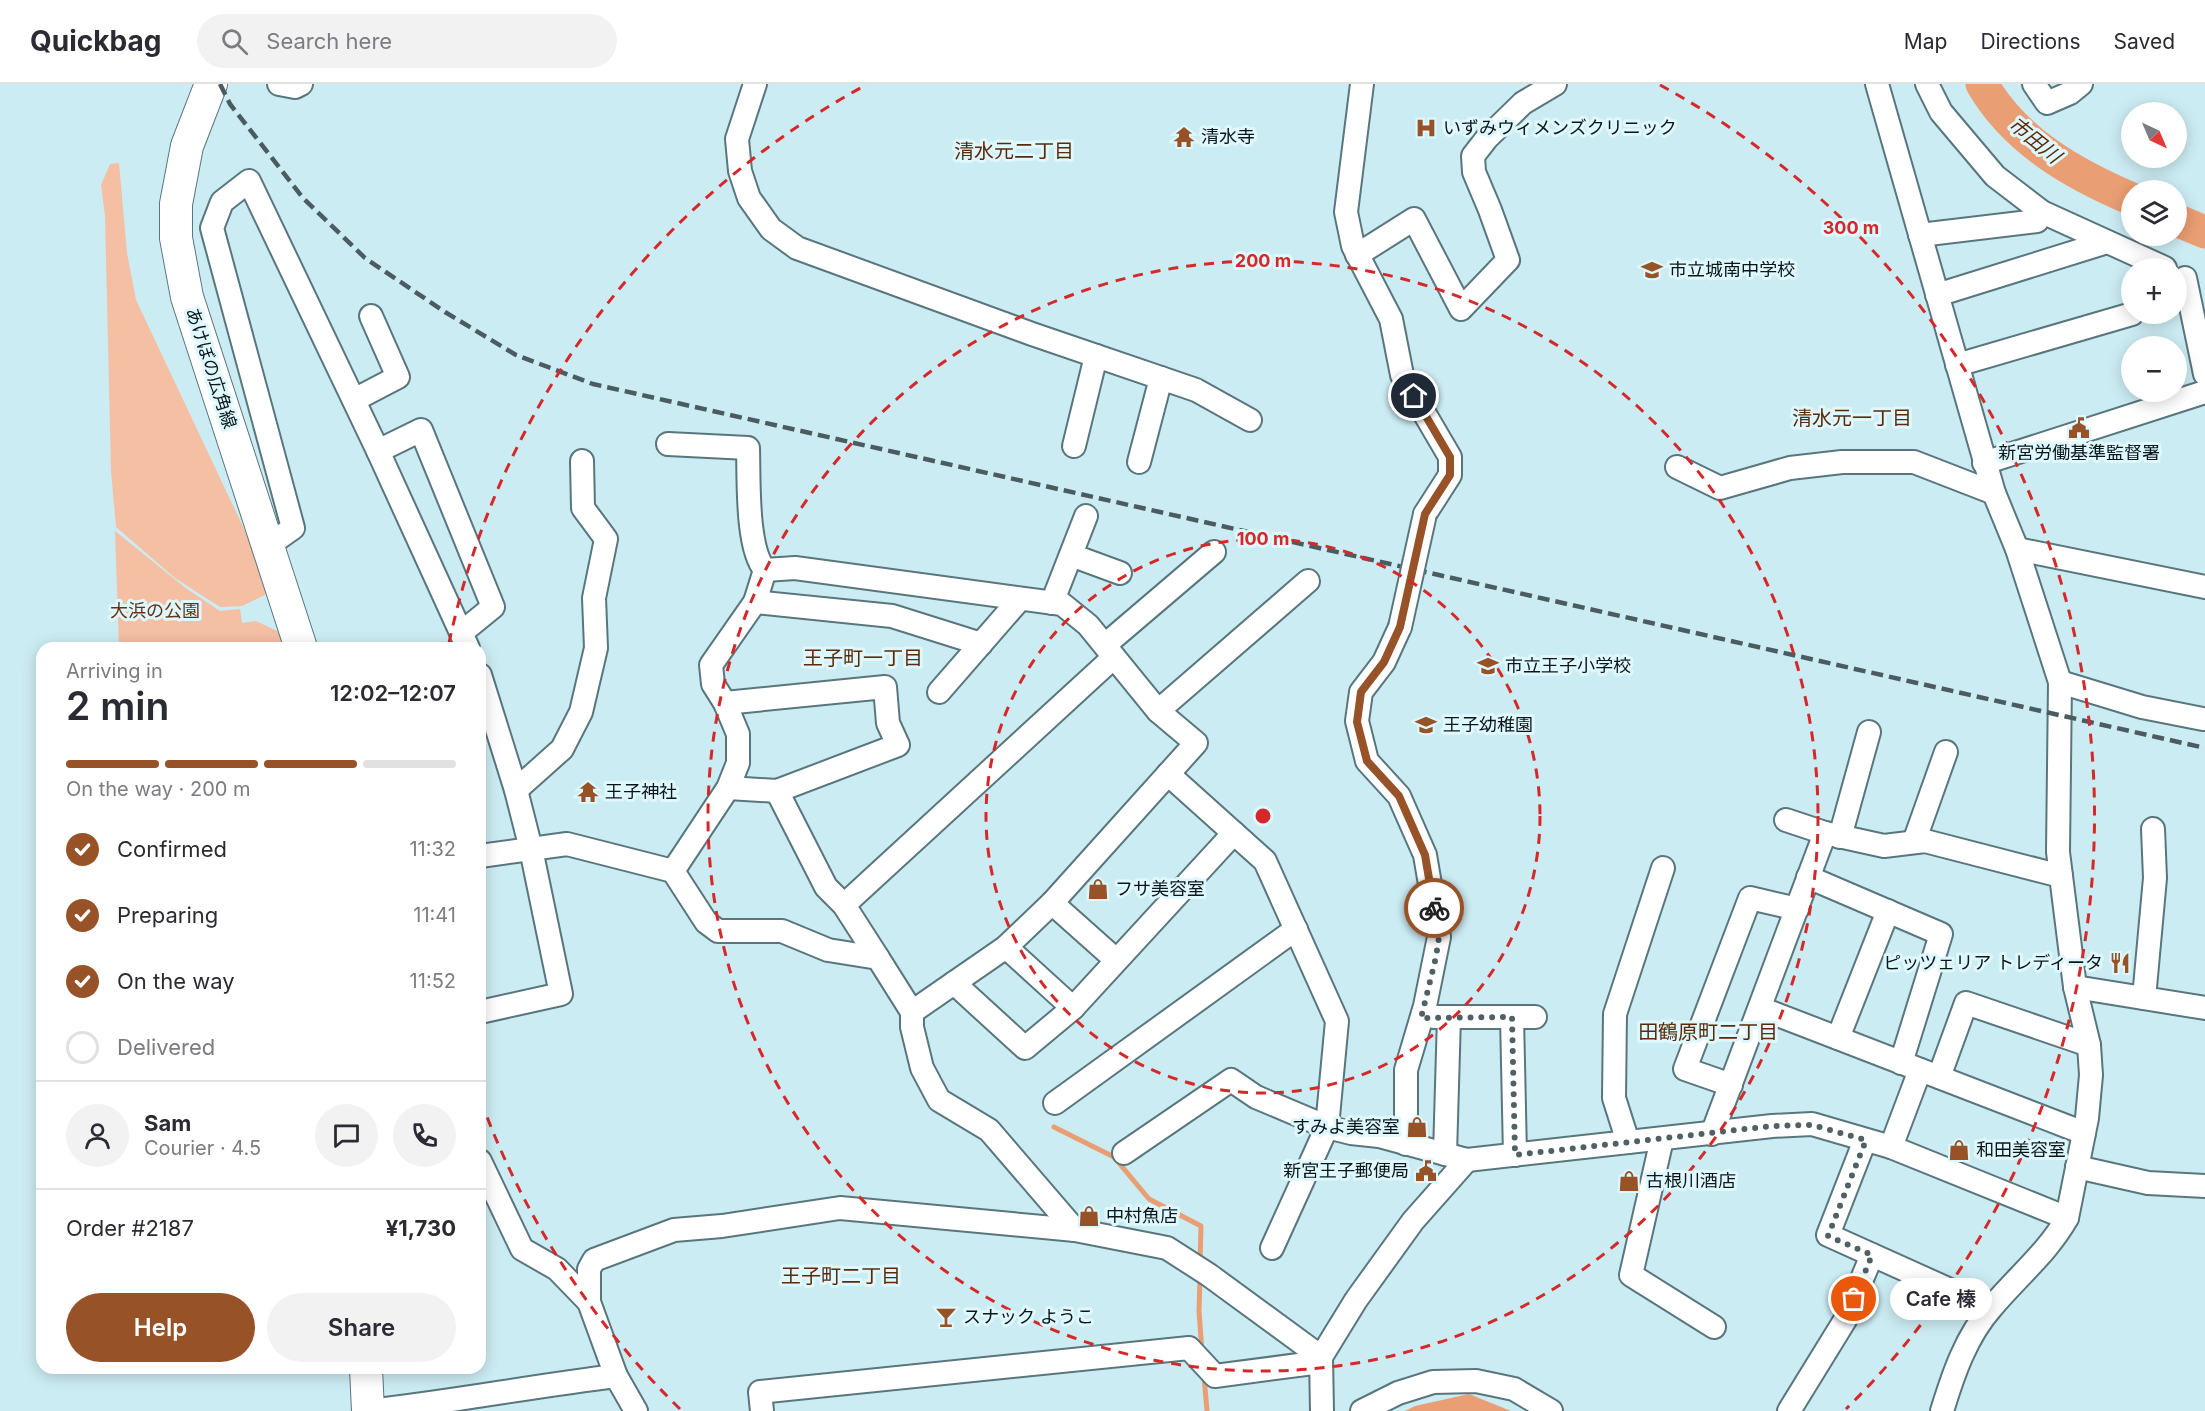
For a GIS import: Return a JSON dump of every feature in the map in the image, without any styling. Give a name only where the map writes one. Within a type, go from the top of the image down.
[{"type":"main road","name":"あけぼの広角線","points":[[211,84],[187,146],[176,204],[176,238],[187,297],[300,642]]},
{"type":"main road","points":[[366,1374],[368,1411]]},
{"type":"street","points":[[279,84],[295,87],[301,84]]},
{"type":"street","points":[[755,84],[737,139],[740,171],[749,198],[771,229],[797,248],[1196,390],[1250,420]]},
{"type":"street","points":[[1362,84],[1346,212],[1353,246],[1390,319],[1402,375],[1450,457],[1450,475],[1425,514],[1400,627],[1384,662],[1361,692],[1357,722],[1367,761],[1399,796],[1425,855],[1439,937],[1421,1018],[1406,1070],[1406,1144]]},
{"type":"street","points":[[1358,255],[1414,219],[1461,309],[1508,260],[1474,172],[1473,156],[1486,138],[1523,103],[1555,84]]},
{"type":"street","points":[[1877,84],[1984,463],[2017,549],[2060,682],[2058,852],[2075,987],[2089,1045],[2091,1075],[2084,1133],[2067,1218],[2059,1232],[2036,1260],[1990,1308],[1965,1348],[1952,1378],[1942,1411]]},
{"type":"street","points":[[1927,84],[1941,112],[1995,176],[2042,212],[2136,258]]},
{"type":"street","points":[[2034,84],[2047,103],[2070,93],[2081,84]]},
{"type":"street","points":[[269,545],[293,528],[212,228],[222,202],[249,181],[354,399],[464,640],[493,607],[421,430],[378,451]]},
{"type":"street","points":[[1920,235],[2037,221],[2042,212]]},
{"type":"street","points":[[1937,295],[2107,242]]},
{"type":"street","points":[[2187,300],[2205,374]]},
{"type":"street","points":[[354,399],[398,377],[371,316]]},
{"type":"street","points":[[1957,365],[2121,317]]},
{"type":"street","points":[[1074,446],[1096,356]]},
{"type":"street","points":[[1139,462],[1161,378]]},
{"type":"street","points":[[1984,463],[2205,393]]},
{"type":"street","points":[[668,444],[748,448],[750,516],[758,562],[765,570]]},
{"type":"street","points":[[516,790],[561,749],[581,712],[596,648],[594,598],[606,539],[583,508],[582,461]]},
{"type":"street","points":[[1677,466],[1720,488],[1790,468],[1842,462],[1914,462],[1994,493]]},
{"type":"street","points":[[1052,603],[1086,516]]},
{"type":"street","points":[[2017,549],[2205,587]]},
{"type":"street","points":[[844,904],[1214,552]]},
{"type":"street","points":[[1071,555],[1120,573]]},
{"type":"street","points":[[765,570],[795,568],[1062,604],[1088,625],[1158,711],[1196,743],[1053,903],[1006,947],[912,1012]]},
{"type":"street","points":[[673,871],[728,788],[738,763],[738,734],[725,703],[713,684],[711,665],[755,602],[765,570]]},
{"type":"street","points":[[1158,711],[1308,581]]},
{"type":"street","points":[[939,692],[1020,599]]},
{"type":"street","points":[[755,602],[892,616],[981,644]]},
{"type":"street","points":[[2060,682],[2142,707],[2203,719]]},
{"type":"street","points":[[725,703],[885,687],[888,723],[898,745],[777,791],[728,788]]},
{"type":"street","points":[[486,694],[516,790],[531,849],[561,994],[486,1011]]},
{"type":"street","points":[[1712,1134],[1808,877],[1833,835],[1869,732]]},
{"type":"street","points":[[1914,843],[1946,752]]},
{"type":"street","points":[[1168,774],[1265,861],[1337,1022],[1327,1126],[1272,1248]]},
{"type":"street","points":[[777,791],[826,887],[844,904],[912,1012],[912,1028],[922,1068],[939,1100],[989,1130],[1076,1230]]},
{"type":"street","points":[[1786,820],[1833,835],[1884,846],[1925,841],[2061,876]]},
{"type":"street","points":[[2144,998],[2155,878],[2153,829]]},
{"type":"street","points":[[954,983],[1025,1048],[1072,1008],[1234,833]]},
{"type":"street","points":[[486,855],[567,844],[673,871],[706,922],[718,931],[782,931],[828,950],[878,958]]},
{"type":"street","points":[[1628,1142],[1614,1098],[1615,1014],[1663,868]]},
{"type":"street","points":[[1808,877],[1941,934],[1920,1070],[1891,1147]]},
{"type":"street","points":[[1731,1085],[1685,1070],[1693,1048],[1750,898],[1797,909]]},
{"type":"street","points":[[1053,903],[1116,960]]},
{"type":"street","points":[[1838,1038],[1888,912]]},
{"type":"street","points":[[1055,1103],[1296,929]]},
{"type":"street","points":[[1006,947],[1072,1008]]},
{"type":"street","points":[[2075,987],[2205,1008]]},
{"type":"street","points":[[1920,1070],[1966,1003],[2089,1045]]},
{"type":"street","points":[[1760,1008],[2084,1133]]},
{"type":"street","points":[[1322,1411],[1321,1359],[1356,1300],[1456,1157],[1449,1017]]},
{"type":"street","points":[[1512,1017],[1515,1155]]},
{"type":"street","points":[[1421,1018],[1535,1017]]},
{"type":"street","points":[[1124,1153],[1231,1080],[1256,1098],[1327,1126],[1351,1133],[1378,1136],[1456,1157],[1515,1155],[1772,1126],[1812,1125],[1891,1147],[2067,1218]]},
{"type":"street","points":[[1662,1139],[1631,1275],[1714,1327]]},
{"type":"street","points":[[1866,1140],[1828,1236],[1990,1308]]},
{"type":"street","points":[[2078,1167],[2148,1183],[2205,1186]]},
{"type":"street","points":[[486,1174],[522,1249],[557,1269],[589,1302]]},
{"type":"street","points":[[636,1411],[616,1376],[589,1302],[589,1269],[594,1260],[674,1230],[722,1226],[840,1208],[1076,1230],[1167,1248],[1209,1275],[1321,1359]]},
{"type":"street","points":[[1789,1411],[1845,1320],[1872,1255]]},
{"type":"street","points":[[762,1411],[760,1392],[1189,1348],[1215,1376],[1321,1359]]},
{"type":"street","points":[[368,1411],[439,1403],[539,1385],[616,1376]]},
{"type":"street","points":[[1362,1411],[1398,1393],[1433,1382],[1476,1381],[1514,1389],[1551,1411]]},
{"type":"green space","points":[[119,163],[127,253],[136,300],[245,531],[266,583],[265,595],[242,606],[220,607],[175,578],[116,527],[111,471],[105,216],[101,185],[110,164]]},
{"type":"green space","name":"大浜の公園","points":[[115,531],[187,589],[220,611],[240,609],[242,623],[256,621],[292,638],[294,642],[119,642]]},
{"type":"shaded area","points":[[1469,1394],[1511,1411],[1405,1411],[1415,1406]]},
{"type":"waterway","name":"市田川","points":[[1982,84],[2011,122],[2028,139],[2067,167],[2121,194]]},
{"type":"waterway","name":"市田川","points":[[2187,225],[2205,232]]},
{"type":"waterway","points":[[1054,1127],[1114,1157],[1149,1199],[1201,1226],[1200,1262]]},
{"type":"waterway","points":[[1200,1278],[1199,1311],[1202,1352]]},
{"type":"waterway","points":[[1204,1376],[1207,1411]]},
{"type":"railway","points":[[220,84],[230,104],[303,198],[365,258],[445,312],[516,355],[593,384],[2205,748]]},
{"type":"way so far","points":[[1434,908],[1439,937],[1421,1018],[1512,1017],[1515,1155],[1772,1126],[1812,1125],[1866,1140],[1828,1236],[1872,1255],[1854,1299]]},
{"type":"place","name":"いずみウィメンズクリニック","points":[[1426,128]]},
{"type":"place","name":"清水寺","points":[[1184,137]]},
{"type":"place","name":"市立城南中学校","points":[[1652,270]]},
{"type":"place","name":"新宮労働基準監督署","points":[[2079,428]]},
{"type":"place","name":"市立王子小学校","points":[[1488,666]]},
{"type":"place","name":"王子幼稚園","points":[[1426,725]]},
{"type":"place","name":"王子神社","points":[[588,792]]},
{"type":"place","name":"フサ美容室","points":[[1098,889]]},
{"type":"place","name":"ピッツェリア トレディータ","points":[[2120,963]]},
{"type":"place","name":"すみよ美容室","points":[[1417,1127]]},
{"type":"place","name":"和田美容室","points":[[1959,1150]]},
{"type":"place","name":"新宮王子郵便局","points":[[1426,1171]]},
{"type":"place","name":"古根川酒店","points":[[1629,1181]]},
{"type":"place","name":"中村魚店","points":[[1089,1216]]},
{"type":"place","name":"Cafe 榛","points":[[1854,1299]]},
{"type":"place","name":"スナック ようこ","points":[[946,1317]]},
{"type":"district","name":"清水元二丁目","points":[[1014,151]]},
{"type":"district","name":"清水元一丁目","points":[[1852,418]]},
{"type":"district","name":"王子町一丁目","points":[[863,658]]},
{"type":"district","name":"田鶴原町二丁目","points":[[1708,1032]]},
{"type":"district","name":"王子町二丁目","points":[[841,1276]]},
{"type":"route","points":[[1414,396],[1450,457],[1450,475],[1425,514],[1400,627],[1384,662],[1361,692],[1357,722],[1367,761],[1399,796],[1425,855],[1434,908]]}]
